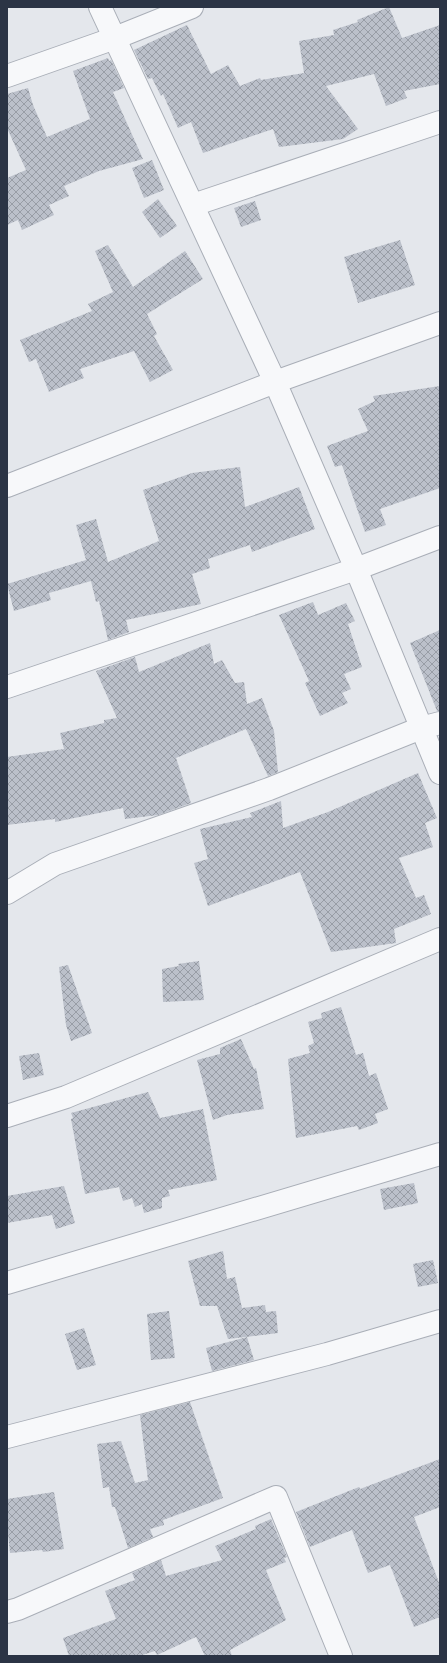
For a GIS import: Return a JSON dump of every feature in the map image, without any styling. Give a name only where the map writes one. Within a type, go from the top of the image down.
[{"type":"street","points":[[100,7],[275,382],[356,569],[431,725],[440,773]]},
{"type":"street","points":[[7,76],[115,38],[192,7]]},
{"type":"street","points":[[193,205],[440,122]]},
{"type":"street","points":[[7,486],[275,382],[440,323]]},
{"type":"street","points":[[7,687],[356,569],[440,537]]},
{"type":"street","points":[[7,893],[55,864],[269,789],[431,725]]},
{"type":"street","points":[[7,1116],[66,1097],[440,938]]},
{"type":"street","points":[[7,1283],[440,1154]]},
{"type":"street","points":[[7,1438],[327,1354],[440,1321]]},
{"type":"street","points":[[7,1612],[18,1609],[276,1496],[341,1656]]},
{"type":"building","points":[[389,7],[402,38],[440,25],[440,84],[404,91],[407,98],[386,106],[374,74],[326,86],[358,129],[343,139],[279,147],[273,129],[203,153],[191,122],[178,128],[163,94],[161,96],[152,78],[148,79],[134,50],[187,25],[211,74],[228,65],[240,86],[260,78],[261,80],[304,73],[299,41],[334,35],[333,30],[358,22],[357,20]]},
{"type":"building","points":[[108,58],[109,61],[111,60],[124,88],[113,92],[143,159],[99,171],[64,186],[69,196],[49,205],[54,215],[22,230],[18,220],[7,225],[7,178],[26,170],[7,128],[7,94],[28,88],[33,105],[47,137],[90,119],[73,71]]},
{"type":"building","points":[[152,160],[164,190],[144,198],[132,168]]},
{"type":"building","points":[[158,199],[177,226],[160,238],[142,212]]},
{"type":"building","points":[[255,201],[261,220],[241,227],[234,208]]},
{"type":"building","points":[[400,240],[415,285],[358,303],[344,257]]},
{"type":"building","points":[[108,245],[133,287],[185,251],[203,279],[147,314],[157,334],[154,336],[173,370],[150,382],[134,351],[80,369],[84,378],[49,392],[36,359],[29,362],[20,340],[92,311],[88,304],[113,292],[95,251]]},
{"type":"building","points":[[440,386],[440,488],[380,509],[386,525],[365,532],[342,465],[335,467],[327,446],[368,431],[358,409],[375,401],[373,396]]},
{"type":"building","points":[[240,467],[245,507],[299,487],[315,529],[252,552],[250,545],[208,559],[210,568],[192,574],[201,604],[126,620],[129,632],[108,640],[99,601],[96,602],[91,581],[49,593],[51,600],[14,611],[7,584],[86,560],[76,525],[96,519],[108,562],[159,541],[143,490],[192,473]]},
{"type":"building","points":[[313,602],[318,615],[346,603],[355,621],[348,624],[362,667],[344,674],[351,689],[342,693],[348,703],[320,716],[305,683],[309,681],[279,615]]},
{"type":"building","points":[[440,630],[440,711],[437,711],[410,643]]},
{"type":"building","points":[[210,643],[214,664],[222,660],[235,683],[244,682],[247,704],[262,698],[274,731],[278,772],[268,776],[246,729],[176,758],[191,803],[158,815],[125,819],[123,808],[55,822],[55,819],[7,825],[7,757],[64,749],[60,733],[104,723],[104,720],[117,718],[96,671],[135,657],[139,672]]},
{"type":"building","points":[[418,773],[437,818],[425,823],[433,847],[399,858],[416,898],[424,895],[431,914],[394,929],[396,943],[331,952],[300,872],[208,906],[194,863],[208,859],[200,829],[252,817],[250,813],[281,801],[283,828],[328,812]]},
{"type":"building","points":[[199,961],[204,1000],[163,1002],[162,969],[179,966],[178,964]]},
{"type":"building","points":[[68,965],[92,1033],[71,1041],[66,1025],[59,967]]},
{"type":"building","points":[[341,1007],[356,1055],[363,1053],[369,1076],[376,1073],[388,1109],[375,1114],[378,1123],[359,1130],[357,1126],[296,1138],[288,1059],[310,1053],[308,1046],[314,1043],[308,1022],[322,1018],[321,1013]]},
{"type":"building","points":[[241,1039],[254,1069],[256,1068],[264,1109],[227,1115],[213,1120],[197,1060],[220,1054],[220,1048]]},
{"type":"building","points":[[39,1053],[44,1075],[23,1080],[19,1056]]},
{"type":"building","points":[[148,1092],[160,1118],[203,1109],[217,1180],[168,1190],[170,1196],[162,1198],[162,1208],[144,1213],[142,1204],[135,1207],[132,1198],[123,1201],[119,1187],[85,1194],[71,1113]]},
{"type":"building","points":[[414,1183],[418,1203],[384,1210],[380,1189]]},
{"type":"building","points":[[64,1186],[75,1223],[56,1229],[52,1215],[7,1223],[7,1196]]},
{"type":"building","points":[[223,1251],[227,1279],[235,1277],[242,1308],[265,1305],[266,1312],[276,1311],[278,1333],[228,1339],[217,1306],[200,1306],[188,1261]]},
{"type":"building","points":[[433,1260],[438,1283],[418,1287],[413,1264]]},
{"type":"building","points":[[169,1311],[175,1358],[151,1360],[147,1314]]},
{"type":"building","points":[[84,1328],[96,1365],[77,1370],[65,1334]]},
{"type":"building","points":[[247,1337],[254,1360],[212,1371],[206,1348]]},
{"type":"building","points":[[190,1402],[223,1498],[163,1520],[164,1525],[150,1529],[153,1537],[128,1548],[115,1507],[112,1507],[109,1487],[103,1488],[97,1444],[121,1441],[135,1483],[148,1480],[140,1415]]},
{"type":"building","points":[[440,1459],[440,1507],[414,1517],[440,1585],[440,1617],[414,1627],[390,1565],[368,1573],[352,1530],[310,1547],[296,1512],[359,1487],[360,1489]]},
{"type":"building","points":[[54,1492],[64,1549],[43,1552],[42,1550],[10,1553],[7,1523],[7,1499]]},
{"type":"building","points":[[271,1519],[287,1557],[284,1558],[286,1562],[266,1570],[286,1620],[230,1650],[232,1656],[205,1656],[196,1637],[157,1655],[155,1651],[139,1656],[69,1656],[63,1638],[116,1619],[105,1591],[135,1580],[132,1573],[161,1560],[166,1576],[222,1560],[215,1546],[256,1529],[255,1526]]}]
